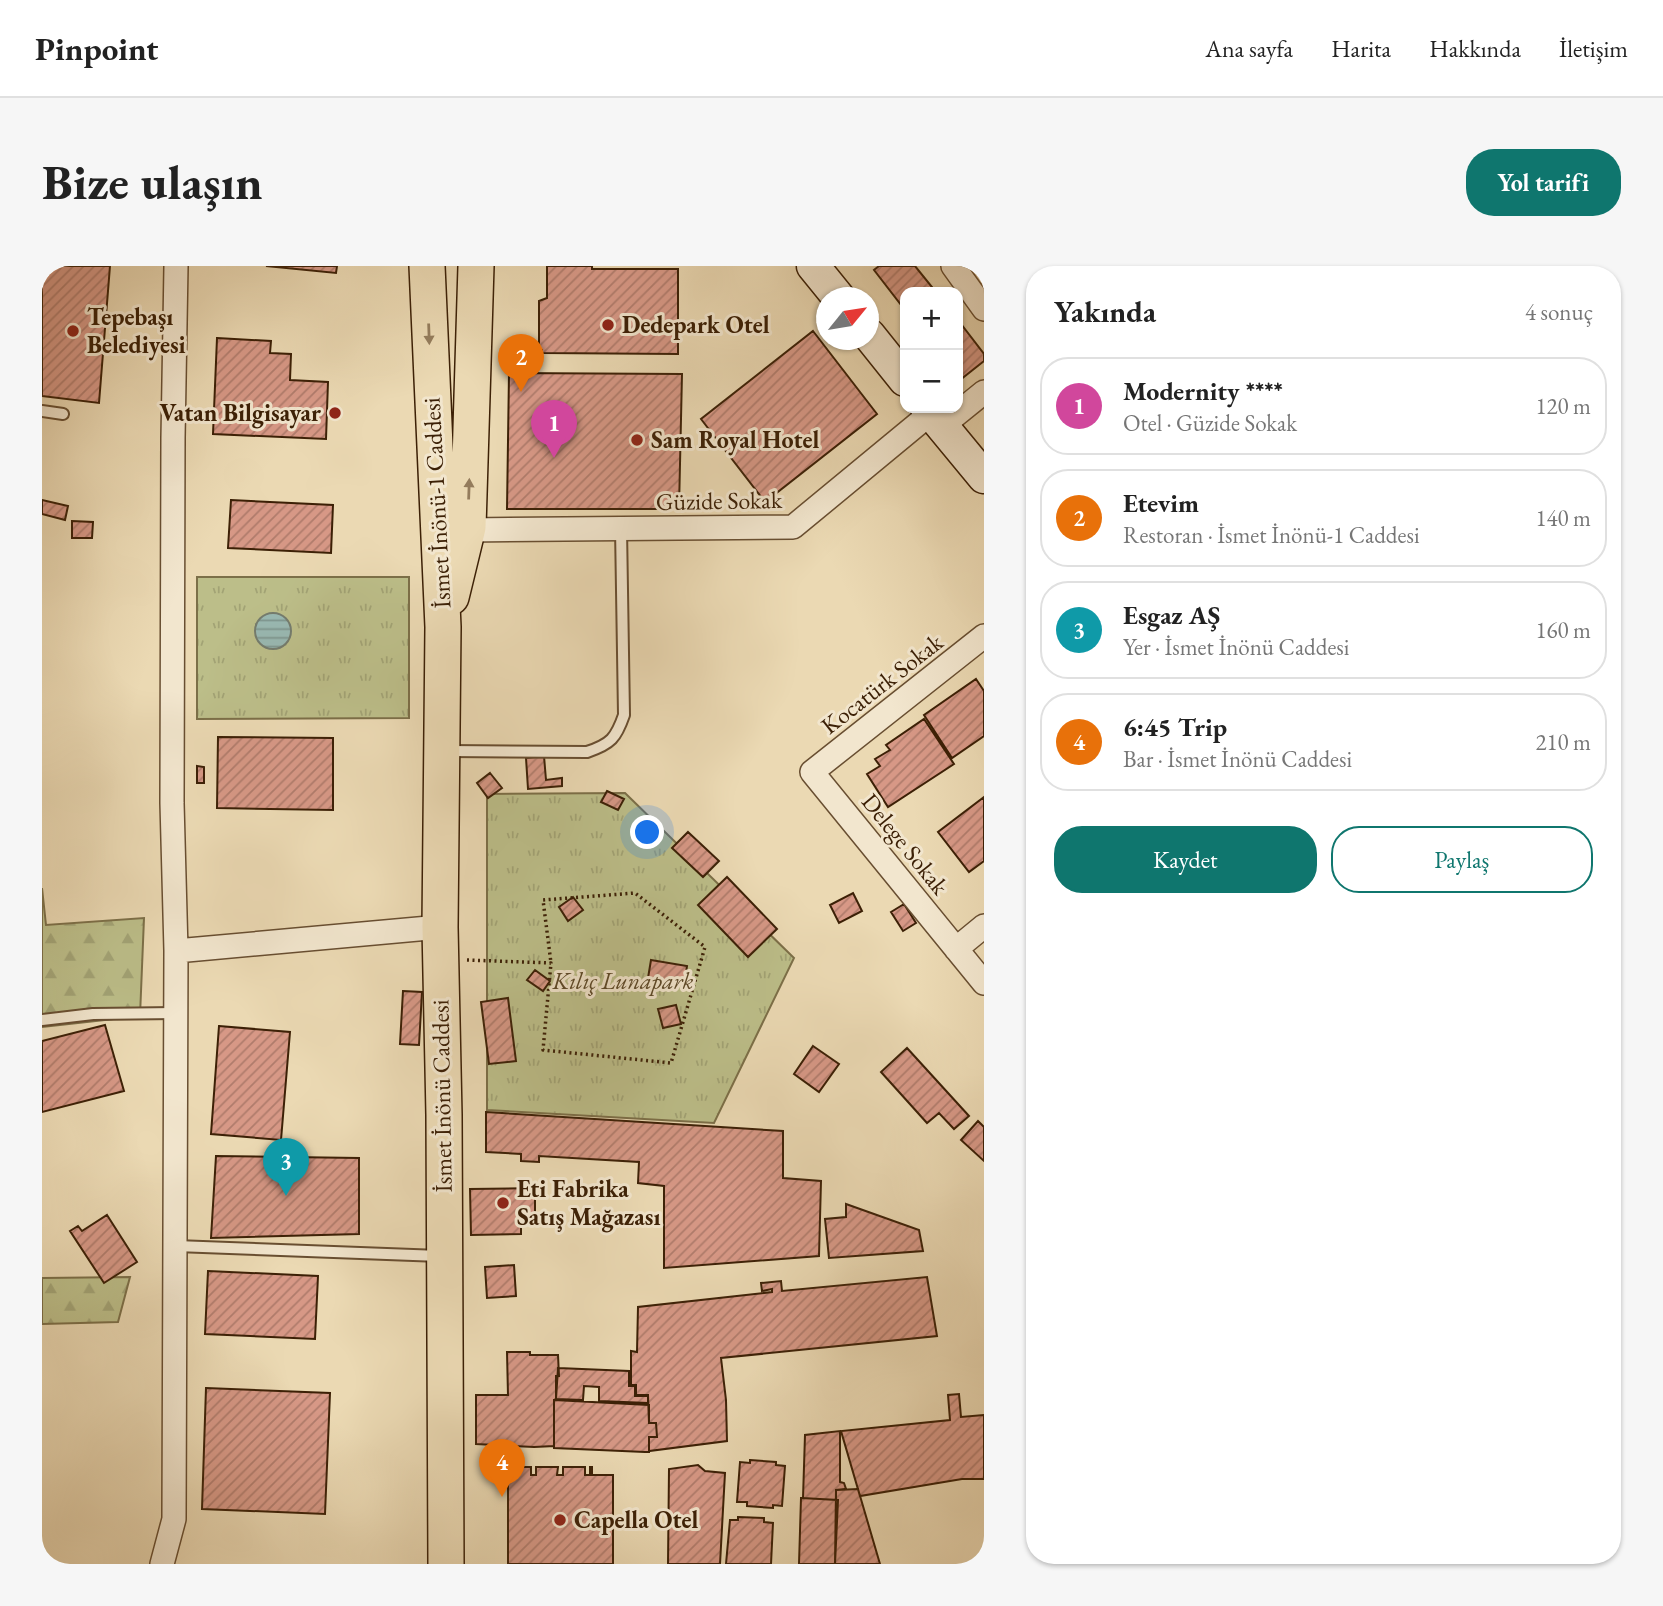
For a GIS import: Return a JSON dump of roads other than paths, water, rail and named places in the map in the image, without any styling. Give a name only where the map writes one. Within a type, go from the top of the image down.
[{"type":"main road","name":"İsmet İnönü-1 Caddesi","points":[[426,266],[443,627]]},
{"type":"main road","name":"İsmet İnönü-1 Caddesi","points":[[443,627],[467,530],[476,266]]},
{"type":"main road","points":[[813,266],[830,287]]},
{"type":"main road","points":[[879,348],[900,374]]},
{"type":"main road","points":[[933,415],[984,477]]},
{"type":"main road","name":"İsmet İnönü Caddesi","points":[[443,627],[440,943],[444,1115],[446,1564]]},
{"type":"street","points":[[162,1564],[174,1519],[176,951],[172,789],[176,266]]},
{"type":"street","points":[[953,266],[980,296]]},
{"type":"street","name":"Güzide Sokak","points":[[467,530],[793,527],[933,415],[984,392]]},
{"type":"street","name":"Kocatürk Sokak","points":[[811,772],[984,636]]},
{"type":"street","name":"Delege Sokak","points":[[811,772],[984,983]]},
{"type":"street","points":[[956,949],[984,926]]},
{"type":"street","points":[[176,951],[440,943]]},
{"type":"lane","points":[[42,411],[63,414]]},
{"type":"lane","points":[[442,751],[587,752],[606,746],[618,732],[624,715],[621,528]]},
{"type":"lane","points":[[42,1020],[93,1014],[176,1013]]},
{"type":"lane","points":[[176,1246],[443,1256]]},
{"type":"water","points":[[273,613],[286,618],[291,631],[286,644],[273,649],[260,644],[255,631],[260,618]]},
{"type":"place","name":"Dedepark Otel","points":[[608,325]]},
{"type":"place","name":"Tepebaşı Belediyesi","points":[[73,331]]},
{"type":"place","name":"Etevim","points":[[521,392]]},
{"type":"place","name":"Vatan Bilgisayar","points":[[335,413]]},
{"type":"place","name":"Sam Royal Hotel","points":[[637,440]]},
{"type":"place","name":"Modernity ****","points":[[554,458]]},
{"type":"place","name":"Esgaz AŞ","points":[[286,1196]]},
{"type":"place","name":"Eti Fabrika Satış Mağazası","points":[[503,1203]]},
{"type":"place","name":"6:45 Trip","points":[[502,1497]]},
{"type":"place","name":"Capella Otel","points":[[560,1520]]},
{"type":"park label","name":"Kılıç Lunapark","points":[[623,981]]}]
